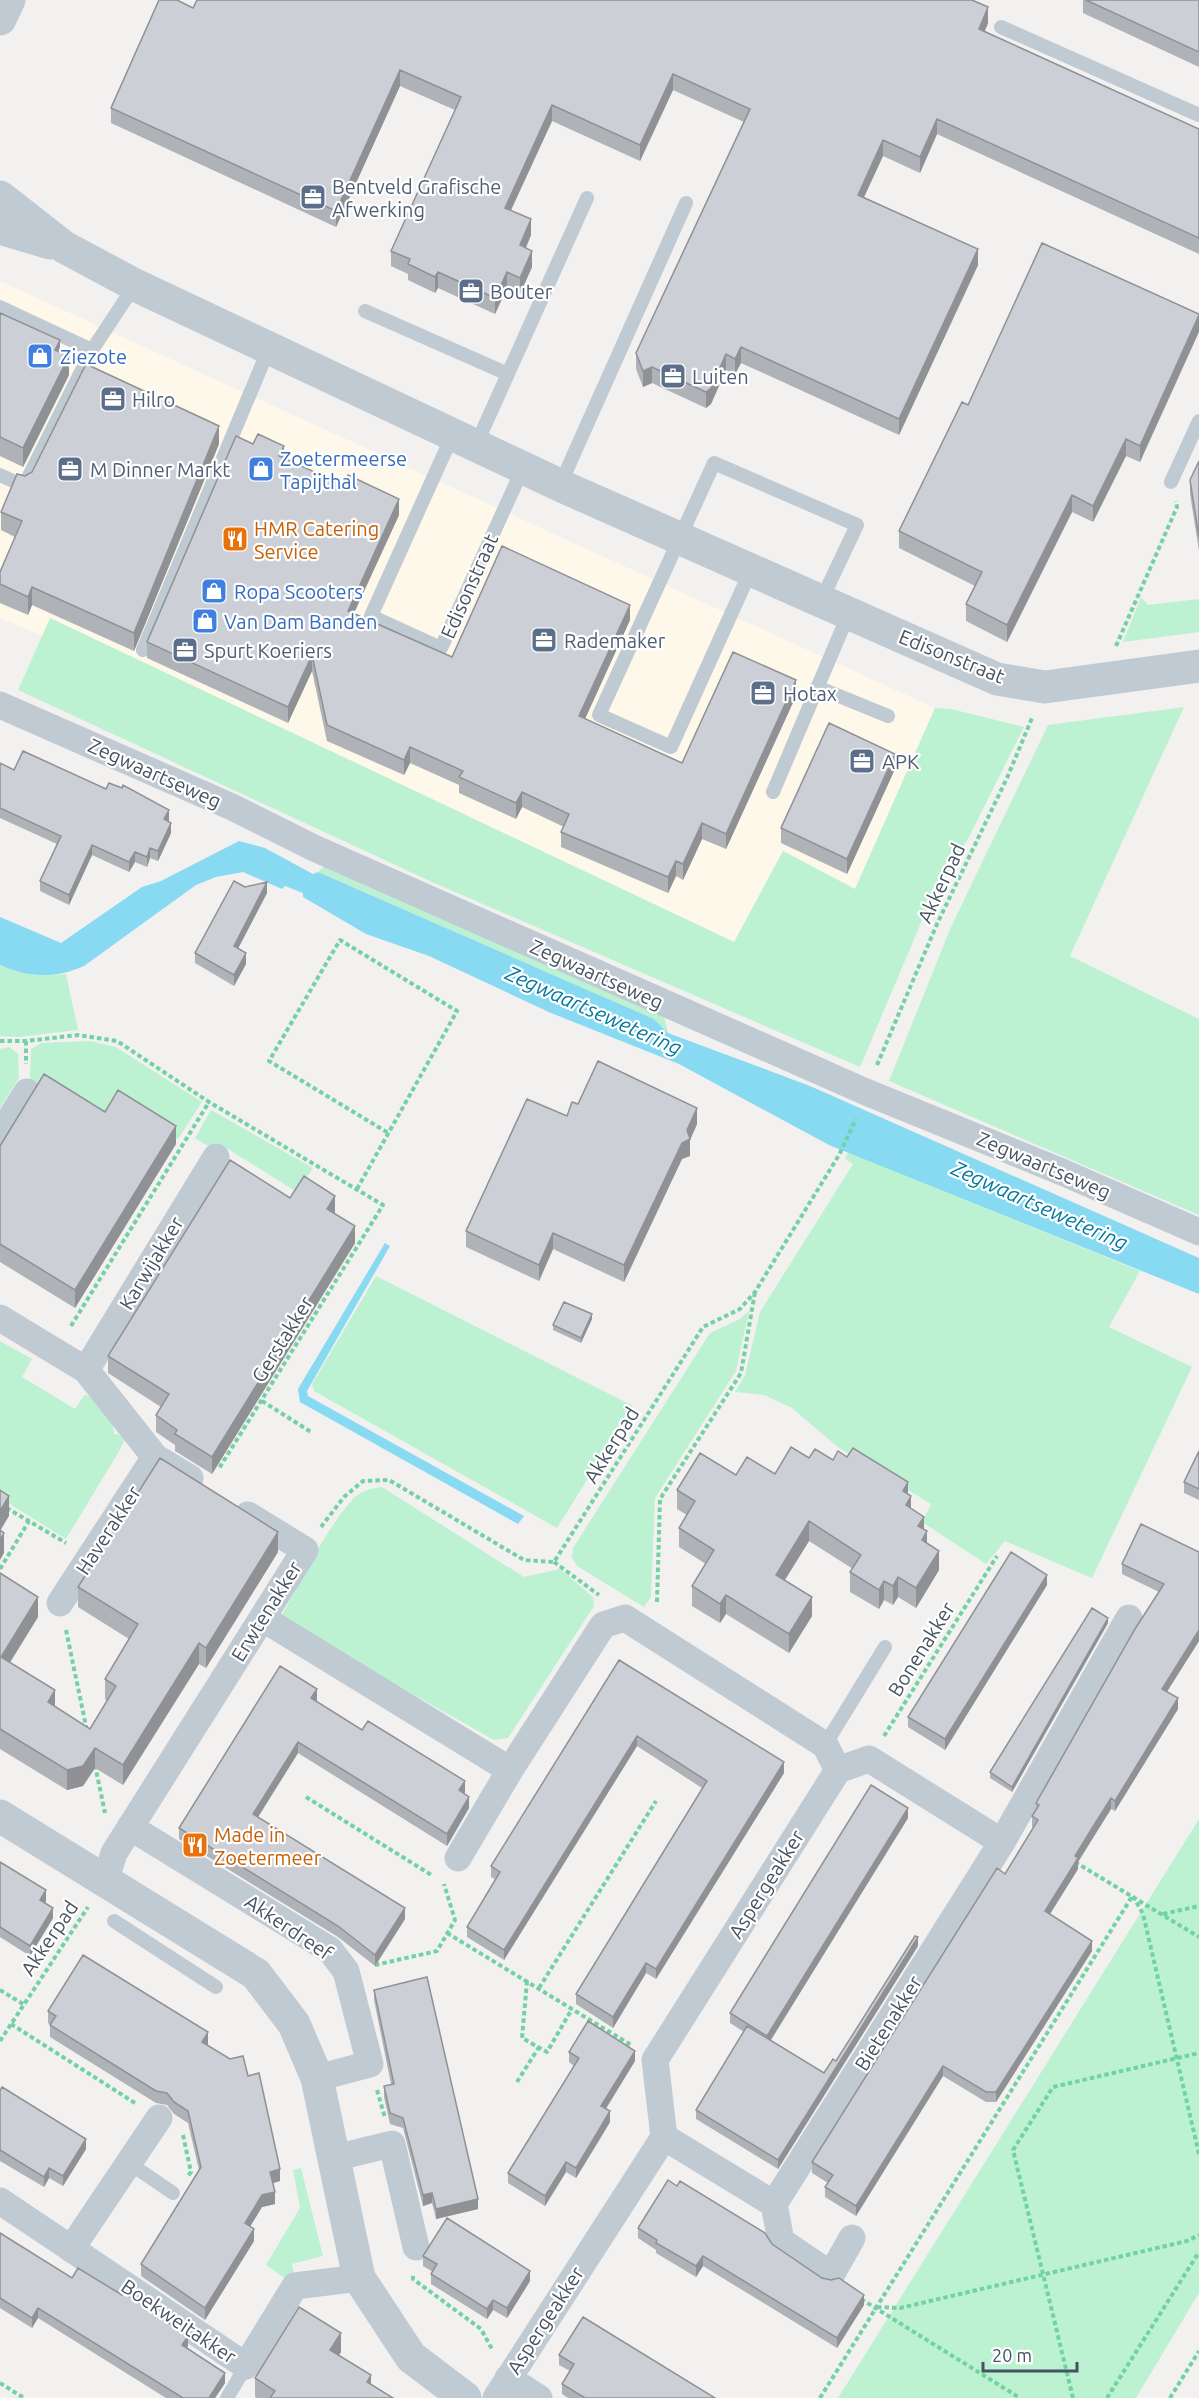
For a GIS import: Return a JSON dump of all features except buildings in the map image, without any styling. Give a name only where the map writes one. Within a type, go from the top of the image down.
[{"type":"street","points":[[0,19],[9,0]]},
{"type":"street","name":"Edisonstraat","points":[[0,197],[64,247],[135,285],[560,485],[997,678],[1045,687],[1199,666]]},
{"type":"street","name":"Edisonstraat","points":[[0,228],[64,247]]},
{"type":"street","name":"Zegwaartseweg","points":[[0,705],[232,807],[314,848],[862,1102],[1062,1172],[1199,1232]]},
{"type":"street","points":[[0,1135],[27,1092]]},
{"type":"street","name":"Karwijakker","points":[[86,1370],[216,1157]]},
{"type":"street","name":"Erwtenakker","points":[[0,1318],[86,1370],[155,1457],[304,1550],[130,1827],[110,1868]]},
{"type":"street","name":"Haverakker","points":[[60,1603],[155,1457]]},
{"type":"street","points":[[262,1618],[510,1770]]},
{"type":"street","points":[[458,1858],[510,1770],[603,1625],[625,1618],[825,1745],[838,1770],[869,1759],[1002,1842]]},
{"type":"street","name":"Bietenakker","points":[[774,2204],[1002,1842],[1129,1618]]},
{"type":"street","name":"Aspergeakker","points":[[655,2060],[838,1770]]},
{"type":"street","points":[[0,1816],[110,1868],[161,1933],[255,1974],[294,2024],[317,2078],[359,2278],[411,2357],[465,2398]]},
{"type":"street","name":"Akkerdreef","points":[[130,1827],[330,1950],[346,1971],[370,2064]]},
{"type":"street","points":[[655,2060],[664,2137],[774,2204],[781,2241],[831,2275],[852,2238]]},
{"type":"street","points":[[317,2078],[370,2064]]},
{"type":"street","points":[[71,2249],[159,2118]]},
{"type":"street","name":"Aspergeakker","points":[[502,2388],[664,2137]]},
{"type":"street","points":[[334,2158],[392,2144],[416,2247]]},
{"type":"street","name":"Boekweitakker","points":[[0,2201],[246,2366],[295,2286],[359,2278]]},
{"type":"street","points":[[502,2388],[538,2398]]},
{"type":"lane","points":[[1001,27],[1199,115]]},
{"type":"lane","points":[[464,440],[508,374],[587,198]]},
{"type":"lane","points":[[560,485],[686,203]]},
{"type":"lane","points":[[0,475],[24,486],[92,350],[135,285]]},
{"type":"lane","points":[[0,308],[92,350]]},
{"type":"lane","points":[[365,310],[508,374]]},
{"type":"lane","points":[[143,651],[269,348]]},
{"type":"lane","points":[[1171,482],[1199,421]]},
{"type":"lane","name":"Edisonstraat","points":[[464,440],[370,616],[441,648],[523,467]]},
{"type":"lane","points":[[751,570],[671,747],[599,714],[714,463],[857,525],[835,607],[818,687],[773,792]]},
{"type":"lane","points":[[818,687],[888,716]]},
{"type":"lane","points":[[825,1745],[885,1647]]},
{"type":"lane","points":[[114,1920],[161,1933],[216,1987]]},
{"type":"lane","points":[[129,2163],[173,2193]]},
{"type":"lane","points":[[227,2398],[246,2366]]},
{"type":"path","points":[[1103,680],[1120,633],[1177,507],[1171,482]]},
{"type":"path","name":"Akkerpad","points":[[554,1562],[703,1327],[740,1309],[755,1292],[839,1155],[937,924],[1007,778],[1045,687]]},
{"type":"path","points":[[0,1041],[26,1041],[78,1035],[117,1041],[209,1102],[357,1189],[390,1134],[457,1011],[340,940],[269,1061],[390,1134]]},
{"type":"path","points":[[55,1351],[209,1102]]},
{"type":"path","name":"Gerstakker","points":[[216,1495],[262,1401],[383,1205],[357,1189]]},
{"type":"path","points":[[659,1640],[656,1591],[660,1499],[741,1373],[755,1292]]},
{"type":"path","points":[[262,1401],[310,1432]]},
{"type":"path","points":[[304,1550],[344,1497],[363,1481],[389,1480],[524,1560],[554,1562],[606,1600],[625,1618]]},
{"type":"path","points":[[0,1504],[90,1557]]},
{"type":"path","points":[[0,1569],[29,1521]]},
{"type":"path","name":"Bonenakker","points":[[869,1759],[998,1557]]},
{"type":"path","points":[[60,1603],[89,1739]]},
{"type":"path","points":[[94,1762],[110,1868]]},
{"type":"path","points":[[306,1797],[443,1881],[455,1920],[437,1951],[346,1971]]},
{"type":"path","points":[[539,1988],[656,1801]]},
{"type":"path","points":[[1071,1859],[1199,1937]]},
{"type":"path","name":"Akkerpad","points":[[0,2042],[110,1868]]},
{"type":"path","points":[[1133,1895],[1143,1914],[1199,2154]]},
{"type":"path","points":[[820,2398],[1133,1895]]},
{"type":"path","points":[[1162,1914],[1199,1906]]},
{"type":"path","points":[[447,1933],[655,2060]]},
{"type":"path","points":[[527,1981],[522,2038],[547,2052],[572,2009]]},
{"type":"path","points":[[0,1990],[23,2004]]},
{"type":"path","points":[[11,2024],[182,2133],[191,2172],[173,2193]]},
{"type":"path","points":[[517,2082],[539,2047]]},
{"type":"path","points":[[1073,2398],[1013,2150],[1053,2087],[1199,2053]]},
{"type":"path","points":[[370,2064],[392,2144]]},
{"type":"path","points":[[877,2307],[900,2308],[1187,2241],[1199,2235]]},
{"type":"path","points":[[416,2247],[413,2278],[481,2329],[502,2388]]},
{"type":"path","points":[[1107,2398],[1199,2252]]},
{"type":"path","points":[[877,2307],[1020,2398]]},
{"type":"path","points":[[1170,2398],[1199,2351]]},
{"type":"path","points":[[0,2383],[24,2398]]},
{"type":"shaded area","points":[[0,281],[935,708],[855,889],[783,851],[735,942],[51,619],[42,636],[0,618]]},
{"type":"green space","points":[[1141,597],[1148,605],[1199,599],[1199,632],[1123,642]]},
{"type":"green space","points":[[50,618],[734,942],[783,851],[855,889],[935,708],[951,709],[1024,727],[970,835],[926,911],[860,1067],[432,882],[18,690]]},
{"type":"green space","points":[[1184,707],[1070,956],[1199,1019],[1199,1215],[889,1081],[951,927],[1048,725]]},
{"type":"green space","points":[[325,866],[664,1016],[668,1033],[654,1019],[318,872]]},
{"type":"green space","points":[[0,965],[32,974],[66,974],[78,1030],[19,1037],[0,1036]]},
{"type":"green space","points":[[90,1041],[116,1047],[202,1102],[178,1139],[117,1103],[103,1126],[30,1080],[31,1049],[41,1043]]},
{"type":"green space","points":[[9,1047],[18,1054],[19,1078],[0,1108],[0,1049]]},
{"type":"green space","points":[[211,1110],[313,1168],[297,1192],[223,1146],[219,1153],[195,1138]]},
{"type":"green space","points":[[848,1152],[1140,1271],[1109,1327],[1192,1367],[1092,1578],[1005,1541],[986,1564],[922,1522],[931,1504],[839,1448],[792,1408],[764,1395],[735,1392],[745,1375],[760,1312],[853,1164],[845,1159]]},
{"type":"green space","points":[[376,1276],[633,1406],[557,1528],[314,1391],[312,1384]]},
{"type":"green space","points":[[749,1311],[736,1371],[655,1498],[651,1597],[644,1607],[577,1566],[572,1557],[573,1548],[710,1333],[740,1319]]},
{"type":"green space","points":[[0,1341],[32,1359],[22,1377],[75,1409],[85,1394],[111,1410],[114,1434],[123,1435],[124,1441],[118,1453],[66,1539],[0,1498]]},
{"type":"green space","points":[[382,1487],[524,1577],[560,1569],[593,1597],[594,1606],[508,1738],[494,1740],[352,1660],[282,1615],[324,1539],[343,1511],[359,1494]]},
{"type":"green space","points":[[1199,1819],[1199,2293],[1136,2398],[838,2398]]},
{"type":"green space","points":[[301,2168],[323,2256],[292,2264],[296,2282],[292,2283],[266,2265],[300,2208],[293,2170]]},
{"type":"water","name":"Zegwaartsewetering","points":[[239,841],[265,848],[313,874],[318,872],[654,1019],[668,1033],[810,1086],[1199,1258],[1199,1294],[829,1145],[679,1064],[551,1013],[429,956],[366,934],[303,897],[303,893],[285,886],[282,889],[243,872],[216,877],[196,885],[84,966],[62,973],[42,975],[0,965],[0,917],[61,943],[142,887],[161,881]]},
{"type":"water","points":[[385,1243],[390,1246],[307,1391],[308,1396],[524,1516],[518,1524],[300,1402],[298,1389]]},
{"type":"place","name":"Bentveld Grafische Afwerking","points":[[313,197]]},
{"type":"place","name":"Bouter","points":[[471,291]]},
{"type":"place","name":"Ziezote","points":[[40,356]]},
{"type":"place","name":"Luiten","points":[[673,376]]},
{"type":"place","name":"Hilro","points":[[113,399]]},
{"type":"place","name":"M Dinner Markt","points":[[70,469]]},
{"type":"place","name":"Zoetermeerse Tapijthal","points":[[261,469]]},
{"type":"place","name":"HMR Catering Service","points":[[235,539]]},
{"type":"place","name":"Ropa Scooters","points":[[214,591]]},
{"type":"place","name":"Van Dam Banden","points":[[205,621]]},
{"type":"place","name":"Rademaker","points":[[544,640]]},
{"type":"place","name":"Spurt Koeriers","points":[[185,650]]},
{"type":"place","name":"Hotax","points":[[763,693]]},
{"type":"place","name":"APK","points":[[862,761]]},
{"type":"place","name":"Made in Zoetermeer","points":[[195,1845]]}]
